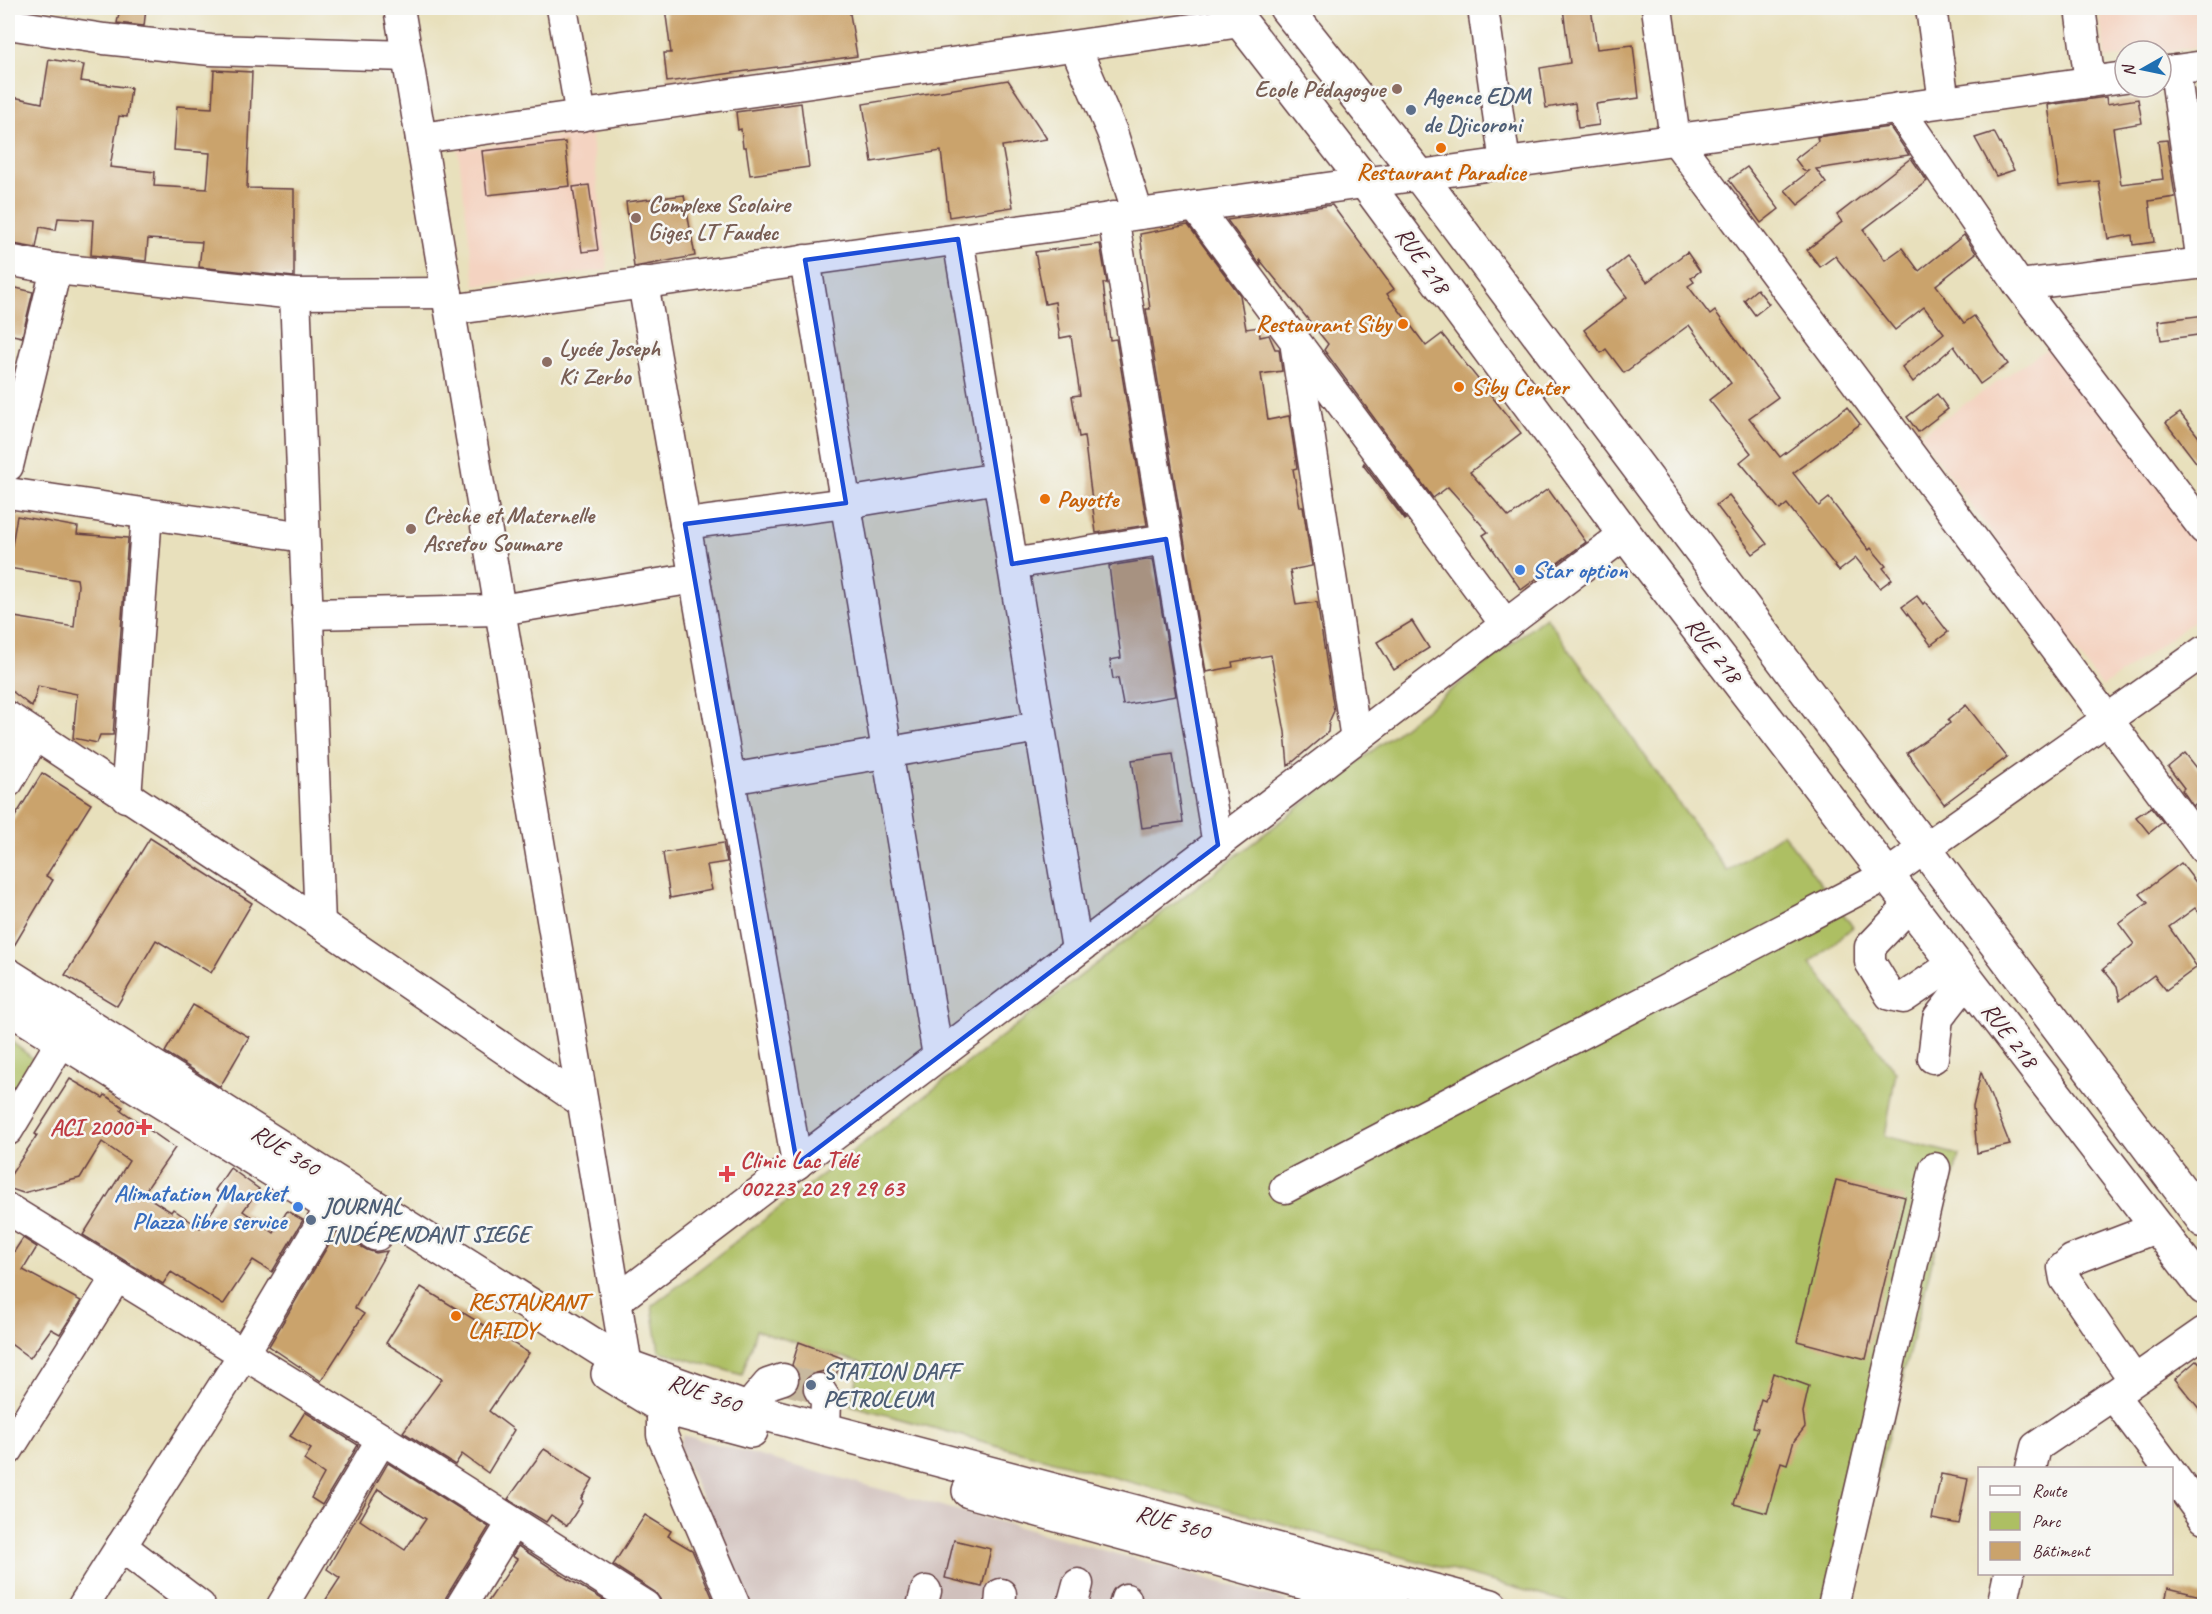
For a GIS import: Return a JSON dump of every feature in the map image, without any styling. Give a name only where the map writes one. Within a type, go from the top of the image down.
[{"type":"main road","name":"RUE 218","points":[[1286,8],[1419,175],[2205,1221]]},
{"type":"main road","name":"RUE 218","points":[[1235,15],[1365,182],[1625,534],[2205,1287]]},
{"type":"main road","name":"RUE 360","points":[[8,975],[623,1373],[662,1407],[1389,1606]]},
{"type":"main road","name":"RUE 360","points":[[8,1007],[61,1042],[332,1207],[623,1373],[747,1409],[1491,1606]]},
{"type":"street","points":[[399,8],[616,1301],[623,1373]]},
{"type":"street","points":[[562,8],[581,116]]},
{"type":"street","points":[[1483,8],[1505,163]]},
{"type":"street","points":[[1657,8],[1675,140],[2205,849]]},
{"type":"street","points":[[1931,8],[1944,102]]},
{"type":"street","points":[[2080,8],[2090,82]]},
{"type":"street","points":[[421,138],[1075,46],[1235,15]]},
{"type":"street","points":[[8,24],[104,39],[211,50],[407,56]]},
{"type":"street","points":[[1075,46],[1112,132],[1125,216],[1166,539],[1218,845]]},
{"type":"street","points":[[2173,70],[2205,66]]},
{"type":"street","points":[[8,260],[56,269],[295,294],[448,302],[643,283],[2113,79]]},
{"type":"street","points":[[2019,285],[2203,263],[2173,98]]},
{"type":"street","points":[[1898,108],[2019,285],[2205,529]]},
{"type":"street","points":[[1195,206],[1506,625]]},
{"type":"street","points":[[958,239],[1077,950]]},
{"type":"street","points":[[805,260],[938,1056]]},
{"type":"street","points":[[8,466],[56,269]]},
{"type":"street","points":[[643,283],[797,1164]]},
{"type":"street","points":[[295,294],[320,923]]},
{"type":"street","points":[[1296,345],[1356,739]]},
{"type":"street","points":[[685,524],[846,503],[998,478]]},
{"type":"street","points":[[8,493],[304,537]]},
{"type":"street","points":[[126,797],[147,514]]},
{"type":"street","points":[[616,1301],[1625,534]]},
{"type":"street","points":[[1012,564],[1166,539]]},
{"type":"street","points":[[308,614],[500,610],[694,578]]},
{"type":"street","points":[[1285,1188],[1887,875],[2205,651]]},
{"type":"street","points":[[8,717],[34,737],[320,923],[582,1102]]},
{"type":"street","points":[[730,779],[1040,727]]},
{"type":"street","points":[[8,782],[34,737]]},
{"type":"street","points":[[1910,905],[1870,947],[1870,962],[1890,995],[1904,998],[1961,972]]},
{"type":"street","points":[[1933,1058],[1938,1018],[1961,972]]},
{"type":"street","points":[[8,1130],[61,1042]]},
{"type":"street","points":[[1833,1606],[1935,1168]]},
{"type":"street","points":[[83,1606],[243,1354],[332,1207]]},
{"type":"street","points":[[8,1209],[382,1438],[645,1606]]},
{"type":"street","points":[[2158,1227],[2072,1260],[2063,1268],[2065,1279],[2167,1467]]},
{"type":"street","points":[[8,1450],[117,1276]]},
{"type":"street","points":[[2031,1467],[2036,1447],[2205,1332]]},
{"type":"street","points":[[747,1409],[768,1384],[783,1379]]},
{"type":"street","points":[[819,1389],[826,1400],[825,1429]]},
{"type":"street","points":[[662,1407],[662,1435],[735,1606]]},
{"type":"street","points":[[282,1606],[382,1438]]},
{"type":"street","points":[[2173,1475],[2205,1518]]},
{"type":"street","points":[[461,1606],[512,1523]]},
{"type":"street","points":[[121,1546],[200,1606]]},
{"type":"street","points":[[2002,1606],[2009,1575]]},
{"type":"highlighted area","points":[[958,239],[1012,564],[1166,539],[1218,845],[797,1164],[695,578],[685,524],[846,503],[805,260]]},
{"type":"shaded area","points":[[2099,8],[2204,8],[2204,46],[2173,50],[2173,39],[2113,39],[2113,58],[2105,59]]},
{"type":"shaded area","points":[[591,132],[608,270],[475,286],[458,149]]},
{"type":"shaded area","points":[[2054,344],[2204,548],[2204,614],[2102,687],[1920,434]]},
{"type":"shaded area","points":[[683,1435],[1285,1600],[1288,1606],[750,1606],[679,1447]]},
{"type":"green space","points":[[1546,617],[1727,871],[1783,833],[1853,927],[1810,963],[1896,1072],[1885,1136],[1959,1155],[1845,1606],[1581,1606],[850,1405],[861,1363],[756,1330],[742,1375],[659,1351],[652,1306]]},
{"type":"green space","points":[[8,1039],[40,1064],[8,1115]]},
{"type":"building","points":[[120,8],[146,8],[144,26],[117,23]]},
{"type":"building","points":[[665,8],[849,8],[857,56],[667,82],[664,53],[671,53]]},
{"type":"building","points":[[1563,8],[1591,8],[1597,49],[1633,45],[1639,98],[1596,104],[1599,125],[1578,128],[1575,103],[1546,108],[1540,68],[1570,63]]},
{"type":"building","points":[[49,59],[84,65],[81,81],[131,88],[127,117],[119,116],[110,167],[155,172],[154,186],[207,189],[210,153],[174,150],[177,106],[212,108],[214,70],[252,72],[247,188],[294,189],[294,277],[199,267],[202,242],[148,239],[146,261],[91,255],[93,220],[58,218],[56,230],[40,227],[36,248],[8,243],[8,96],[42,103]]},
{"type":"building","points":[[1008,80],[1047,139],[1002,146],[1013,207],[949,217],[941,151],[872,162],[863,104]]},
{"type":"building","points":[[2106,97],[2107,104],[2138,99],[2142,123],[2113,128],[2121,184],[2163,179],[2158,141],[2167,140],[2175,197],[2149,201],[2154,242],[2133,245],[2132,235],[2108,239],[2099,181],[2059,186],[2048,105]]},
{"type":"building","points":[[801,103],[809,167],[750,175],[746,147],[743,147],[741,129],[738,130],[736,112]]},
{"type":"building","points":[[1890,127],[1909,155],[1816,169],[1826,183],[1798,205],[1785,190],[1809,171],[1804,171],[1795,159],[1818,141],[1817,137]]},
{"type":"building","points":[[1994,132],[2014,170],[1996,176],[1975,138]]},
{"type":"building","points":[[565,142],[570,186],[487,195],[482,151]]},
{"type":"building","points":[[1911,158],[1927,181],[1863,230],[1885,260],[1902,248],[1919,271],[1964,235],[1976,253],[1936,285],[1964,323],[1974,316],[2008,364],[1980,384],[1954,346],[1913,382],[1902,367],[1944,333],[1924,307],[1895,330],[1835,256],[1820,267],[1807,250],[1842,222],[1837,215]]},
{"type":"building","points":[[1747,167],[1779,209],[1761,223],[1729,180]]},
{"type":"building","points":[[589,185],[598,250],[582,252],[573,187]]},
{"type":"building","points":[[684,195],[695,256],[634,267],[626,202]]},
{"type":"building","points":[[1332,205],[1394,289],[1387,294],[1426,346],[1442,334],[1521,433],[1470,472],[1509,517],[1548,489],[1586,542],[1521,590],[1483,535],[1488,532],[1448,487],[1433,498],[1324,350],[1328,344],[1260,260],[1261,266],[1227,220]]},
{"type":"building","points":[[1188,225],[1240,295],[1246,329],[1259,327],[1260,337],[1269,335],[1275,349],[1279,349],[1282,371],[1261,374],[1268,420],[1289,416],[1297,468],[1293,469],[1300,507],[1303,507],[1312,566],[1290,570],[1296,605],[1317,602],[1334,711],[1328,732],[1288,766],[1285,732],[1271,655],[1232,662],[1233,667],[1206,672],[1146,309],[1150,309],[1140,234]]},
{"type":"building","points":[[1100,244],[1107,283],[1103,283],[1110,340],[1116,339],[1147,525],[1096,533],[1084,436],[1079,437],[1072,396],[1080,395],[1071,336],[1060,338],[1055,302],[1045,304],[1035,252]]},
{"type":"building","points":[[1687,252],[1700,271],[1691,278],[1694,282],[1688,286],[1710,315],[1715,311],[1778,397],[1749,418],[1780,457],[1847,407],[1860,424],[1793,473],[1819,506],[1829,498],[1869,550],[1871,548],[1886,566],[1883,568],[1892,579],[1880,588],[1856,558],[1839,571],[1787,504],[1780,510],[1740,462],[1751,453],[1709,400],[1731,383],[1689,325],[1624,373],[1606,349],[1601,353],[1584,330],[1627,297],[1608,272],[1627,257],[1647,282]]},
{"type":"building","points":[[8,286],[33,292],[22,337],[8,334]]},
{"type":"building","points":[[1757,289],[1769,304],[1755,315],[1744,300]]},
{"type":"building","points":[[2205,315],[2205,334],[2161,340],[2158,321]]},
{"type":"building","points":[[1937,394],[1948,409],[1918,432],[1907,417]]},
{"type":"building","points":[[2180,413],[2205,445],[2205,474],[2166,423]]},
{"type":"building","points":[[1364,463],[1406,519],[1405,520],[1363,465]]},
{"type":"building","points":[[1729,495],[1767,544],[1753,554],[1716,505]]},
{"type":"building","points":[[17,516],[78,527],[77,534],[128,538],[113,735],[100,735],[97,743],[73,738],[77,694],[38,686],[32,707],[8,688],[8,616],[74,627],[78,585],[77,579],[8,568]]},
{"type":"building","points":[[1153,559],[1176,696],[1123,705],[1118,678],[1113,679],[1110,660],[1121,658],[1109,566]]},
{"type":"building","points":[[1917,596],[1923,604],[1925,602],[1948,632],[1931,645],[1902,607]]},
{"type":"building","points":[[1412,621],[1429,648],[1394,670],[1377,642]]},
{"type":"building","points":[[1966,705],[2007,757],[1944,804],[1907,753],[1950,723],[1948,720]]},
{"type":"building","points":[[2185,753],[2205,778],[2205,795],[2193,806],[2182,790],[2184,788],[2168,767]]},
{"type":"building","points":[[1173,754],[1183,822],[1142,828],[1132,760]]},
{"type":"building","points":[[42,773],[91,804],[46,876],[53,880],[8,956],[8,828]]},
{"type":"building","points":[[2151,807],[2163,822],[2149,833],[2136,817]]},
{"type":"building","points":[[150,838],[252,903],[211,973],[156,940],[117,1006],[65,975]]},
{"type":"building","points":[[723,843],[727,862],[707,865],[712,890],[670,898],[663,853]]},
{"type":"building","points":[[2181,863],[2205,894],[2205,921],[2195,908],[2169,927],[2197,967],[2166,990],[2154,975],[2120,1000],[2117,986],[2103,969],[2134,944],[2119,924],[2148,903],[2140,894]]},
{"type":"building","points":[[193,1005],[249,1037],[220,1087],[165,1052]]},
{"type":"building","points":[[1981,1072],[2010,1145],[1977,1153],[1973,1107]]},
{"type":"building","points":[[70,1079],[103,1098],[105,1095],[123,1107],[121,1110],[175,1148],[143,1194],[171,1212],[173,1209],[200,1228],[223,1196],[215,1190],[230,1168],[259,1189],[243,1211],[274,1233],[287,1211],[303,1220],[272,1272],[253,1260],[223,1305],[171,1272],[163,1284],[83,1235],[129,1161],[102,1142],[80,1178],[23,1193],[8,1188],[8,1179]]},
{"type":"building","points":[[1836,1180],[1905,1197],[1866,1359],[1797,1341]]},
{"type":"building","points":[[336,1232],[367,1250],[376,1253],[387,1251],[355,1308],[364,1314],[321,1381],[269,1346]]},
{"type":"building","points":[[23,1238],[37,1247],[23,1270],[81,1301],[60,1334],[51,1329],[30,1358],[8,1342],[8,1261]]},
{"type":"building","points":[[421,1287],[529,1353],[489,1411],[514,1430],[488,1473],[462,1454],[455,1465],[403,1432],[442,1379],[386,1343]]},
{"type":"building","points":[[799,1342],[842,1358],[836,1375],[824,1371],[809,1375],[804,1382],[803,1394],[794,1392],[800,1383],[799,1374],[792,1365]]},
{"type":"building","points":[[2197,1360],[2205,1369],[2205,1416],[2175,1379]]},
{"type":"building","points":[[1773,1373],[1809,1386],[1803,1412],[1805,1427],[1794,1441],[1787,1464],[1781,1462],[1767,1513],[1734,1504],[1758,1428],[1753,1427],[1761,1399],[1765,1401]]},
{"type":"building","points":[[305,1412],[358,1445],[322,1505],[311,1498],[324,1474],[304,1460],[311,1449],[290,1436]]},
{"type":"building","points":[[544,1449],[593,1479],[581,1499],[583,1501],[567,1526],[551,1515],[546,1522],[508,1499]]},
{"type":"building","points":[[388,1463],[489,1527],[446,1597],[444,1606],[334,1606],[325,1601],[340,1578],[327,1569]],"holes":[[[378,1489],[426,1519],[405,1550],[360,1520]]]},
{"type":"building","points":[[1941,1474],[1968,1479],[1959,1524],[1932,1519]]},
{"type":"building","points":[[645,1515],[671,1531],[668,1536],[692,1550],[716,1606],[662,1606],[655,1592],[613,1565]]},
{"type":"building","points":[[954,1540],[991,1549],[982,1587],[945,1578]]},
{"type":"building","points":[[518,1546],[614,1606],[485,1606],[517,1559],[512,1556]]},
{"type":"building","points":[[2168,1588],[2205,1597],[2205,1606],[2164,1606]]},
{"type":"tunnel","points":[[783,1379],[819,1389]]},
{"type":"place","name":"Ecole Pédagogue","points":[[1397,89]]},
{"type":"place","name":"Agence EDM de Djicoroni","points":[[1411,110]]},
{"type":"place","name":"Restaurant Paradice","points":[[1441,148]]},
{"type":"place","name":"Complexe Scolaire Giges LT Faudec","points":[[636,218]]},
{"type":"place","name":"Restaurant Siby","points":[[1403,324]]},
{"type":"place","name":"Lycée Joseph Ki Zerbo","points":[[547,362]]},
{"type":"place","name":"Siby Center","points":[[1459,387]]},
{"type":"place","name":"Payotte","points":[[1045,499]]},
{"type":"place","name":"Crèche et Maternelle Assetou Soumare","points":[[411,529]]},
{"type":"place","name":"Star option","points":[[1520,570]]},
{"type":"place","name":"ACI 2000","points":[[144,1127]]},
{"type":"place","name":"Clinic Lac Télé 00223 20 29 29 63","points":[[727,1174]]},
{"type":"place","name":"Alimatation Marcket Plazza libre service","points":[[298,1207]]},
{"type":"place","name":"JOURNAL INDÉPENDANT SIEGE","points":[[311,1220]]},
{"type":"place","name":"RESTAURANT LAFIDY","points":[[456,1316]]},
{"type":"place","name":"STATION DAFF PETROLEUM","points":[[811,1385]]}]
